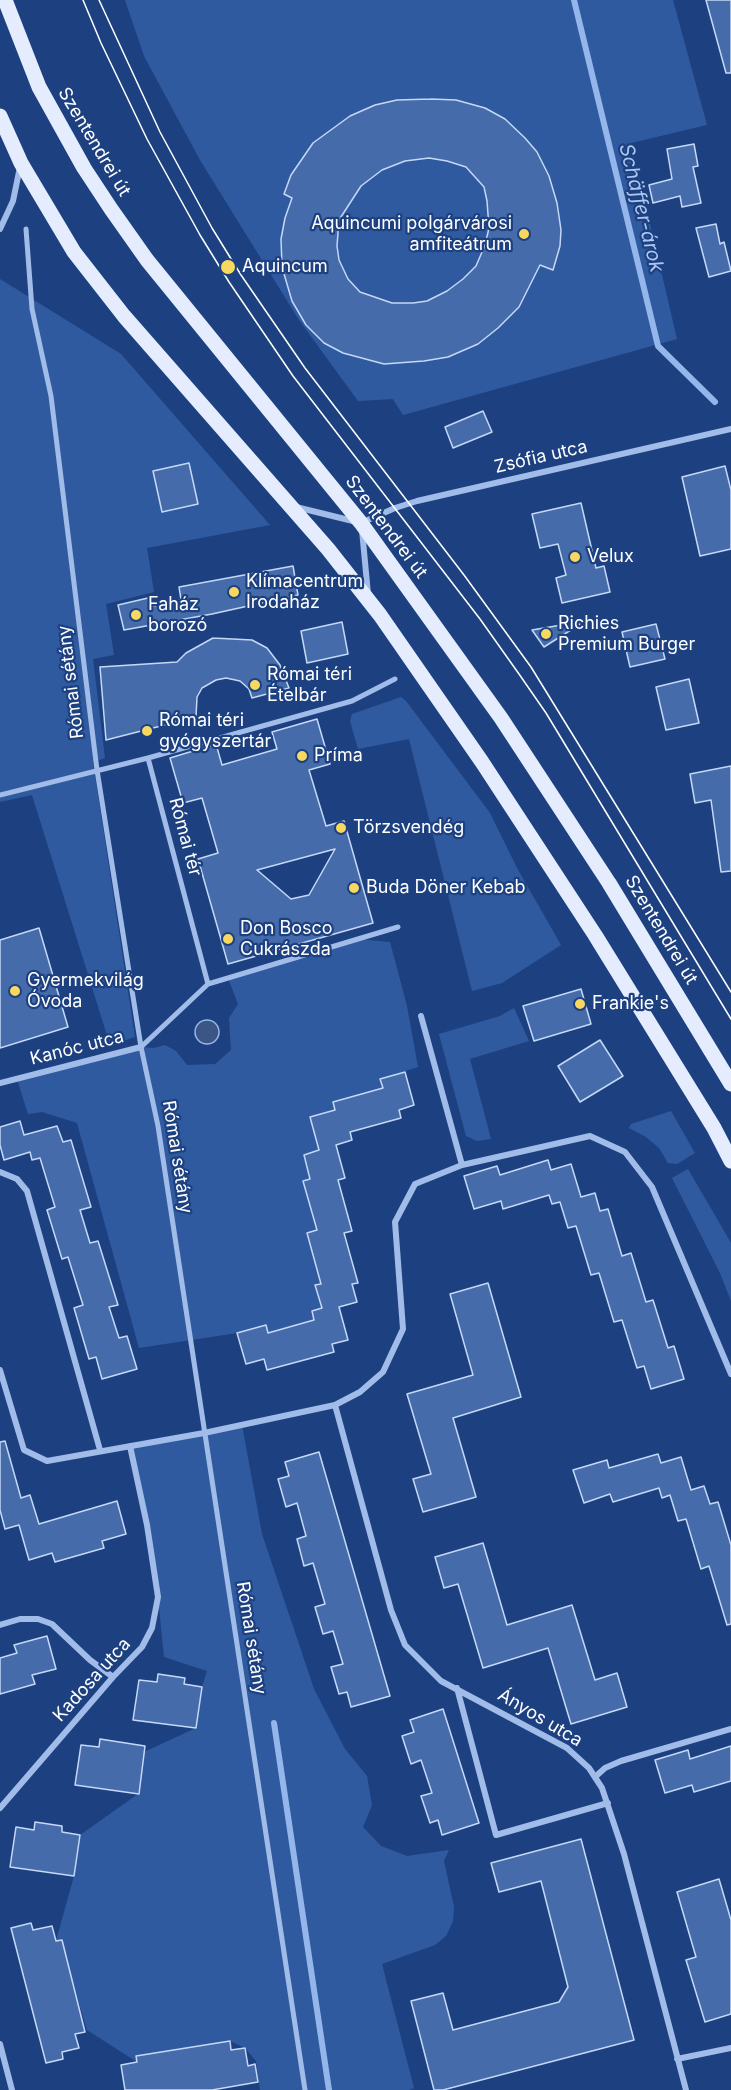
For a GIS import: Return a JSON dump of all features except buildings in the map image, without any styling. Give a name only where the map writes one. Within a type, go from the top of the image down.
[{"type":"main road","name":"Szentendrei út","points":[[5,0],[39,87],[84,168],[111,209],[147,260],[361,523],[523,749],[609,883],[731,1084]]},
{"type":"main road","points":[[0,116],[21,163],[74,252],[117,307],[291,506],[369,601],[482,762],[595,935],[708,1119],[731,1161]]},
{"type":"street","points":[[0,229],[13,201],[21,163]]},
{"type":"street","name":"Római sétány","points":[[26,229],[32,309],[51,396],[97,770],[141,1047],[158,1125],[306,2090]]},
{"type":"street","name":"Zsófia utca","points":[[361,523],[417,501],[731,429]]},
{"type":"street","points":[[291,506],[361,523],[369,601]]},
{"type":"street","points":[[0,795],[148,758],[352,701],[395,680]]},
{"type":"street","name":"Római tér","points":[[148,758],[208,984]]},
{"type":"street","points":[[208,984],[398,927]]},
{"type":"street","name":"Kanóc utca","points":[[0,1083],[141,1047],[208,984]]},
{"type":"street","points":[[421,1016],[462,1165]]},
{"type":"street","points":[[0,1370],[24,1450],[47,1461],[204,1433],[335,1405],[360,1392],[383,1372],[403,1329],[395,1222],[416,1184],[462,1165],[590,1136],[625,1152],[652,1187],[731,1374]]},
{"type":"street","points":[[0,1172],[17,1179],[27,1191],[100,1450]]},
{"type":"street","name":"Ányos utca","points":[[335,1405],[391,1610],[405,1645],[441,1681],[567,1748],[589,1768],[602,1788],[624,1854],[686,2090]]},
{"type":"street","name":"Kadosa utca","points":[[0,1808],[113,1677],[142,1647],[152,1628],[158,1597],[147,1525],[130,1446]]},
{"type":"street","points":[[0,1625],[20,1619],[38,1619],[52,1624],[90,1660],[113,1677]]},
{"type":"street","points":[[457,1688],[496,1835],[608,1803]]},
{"type":"street","points":[[595,1777],[605,1768],[621,1761],[731,1729]]},
{"type":"street","points":[[0,2044],[12,2090]]},
{"type":"street","points":[[677,2059],[731,2048]]},
{"type":"shaded area","points":[[125,0],[673,0],[707,125],[631,143],[677,339],[403,415],[393,399],[358,401],[299,320],[200,160],[144,56]]},
{"type":"shaded area","points":[[0,279],[121,354],[270,525],[147,548],[154,592],[106,604],[114,655],[93,659],[105,758],[93,762],[135,1037],[110,1045],[32,795],[0,802]]},
{"type":"shaded area","points":[[401,697],[490,813],[517,868],[561,945],[502,983],[472,991],[409,739],[358,749],[350,721],[352,714]]},
{"type":"shaded area","points":[[357,939],[390,942],[407,1006],[418,1067],[380,1079],[383,1088],[333,1102],[335,1110],[310,1117],[319,1150],[304,1155],[310,1179],[304,1181],[317,1230],[307,1233],[321,1284],[315,1286],[322,1308],[312,1311],[314,1320],[268,1333],[265,1325],[237,1333],[139,1348],[77,1123],[42,1112],[28,1114],[17,1079],[141,1047],[154,1048],[165,1045],[176,1051],[187,1065],[215,1064],[231,1050],[229,1018],[238,1004],[228,978]]},
{"type":"shaded area","points":[[514,1008],[529,1041],[470,1059],[491,1139],[477,1141],[466,1136],[439,1034],[500,1016]]},
{"type":"shaded area","points":[[207,1020],[215,1024],[219,1032],[215,1040],[207,1044],[199,1040],[195,1032],[199,1024]]},
{"type":"shaded area","points":[[671,1111],[695,1153],[677,1164],[668,1163],[659,1148],[646,1137],[629,1128],[631,1124]]},
{"type":"shaded area","points":[[688,1169],[731,1243],[731,1301],[720,1273],[672,1178]]},
{"type":"shaded area","points":[[242,1425],[262,1534],[314,1689],[345,1749],[367,1776],[372,1805],[363,1827],[381,1846],[407,1856],[449,1850],[444,1861],[454,1907],[453,1921],[446,1936],[435,1945],[382,1964],[414,2088],[409,2090],[260,2090],[256,2061],[245,2048],[230,2041],[137,2062],[87,2030],[70,1973],[56,1941],[74,1876],[80,1835],[138,1794],[144,1752],[196,1728],[202,1687],[207,1671],[164,1657],[158,1597],[130,1446]]},
{"type":"waterway","name":"Schäffer-árok","points":[[574,0],[658,346],[715,402]]},
{"type":"waterway","points":[[274,1723],[329,2090]]},
{"type":"tram line","points":[[83,0],[147,139],[229,282],[293,376],[480,619],[546,713],[731,1019]]},
{"type":"tram line","points":[[99,0],[160,132],[212,228],[241,275],[305,368],[464,575],[531,667],[731,992]]},
{"type":"place","name":"Aquincumi polgárvárosi amfiteátrum","points":[[524,234]]},
{"type":"place","name":"Aquincum","points":[[228,267]]},
{"type":"place","name":"Velux","points":[[575,557]]},
{"type":"place","name":"Klímacentrum Irodaház","points":[[234,592]]},
{"type":"place","name":"Faház borozó","points":[[136,615]]},
{"type":"place","name":"Richies Premium Burger","points":[[546,634]]},
{"type":"place","name":"Római téri Ételbár","points":[[255,685]]},
{"type":"place","name":"Római téri gyógyszertár","points":[[147,731]]},
{"type":"place","name":"Príma","points":[[302,756]]},
{"type":"place","name":"Törzsvendég","points":[[341,828]]},
{"type":"place","name":"Buda Döner Kebab","points":[[354,888]]},
{"type":"place","name":"Don Bosco Cukrászda","points":[[228,939]]},
{"type":"place","name":"Gyermekvilág Óvoda","points":[[15,991]]},
{"type":"place","name":"Frankie's","points":[[580,1004]]}]
